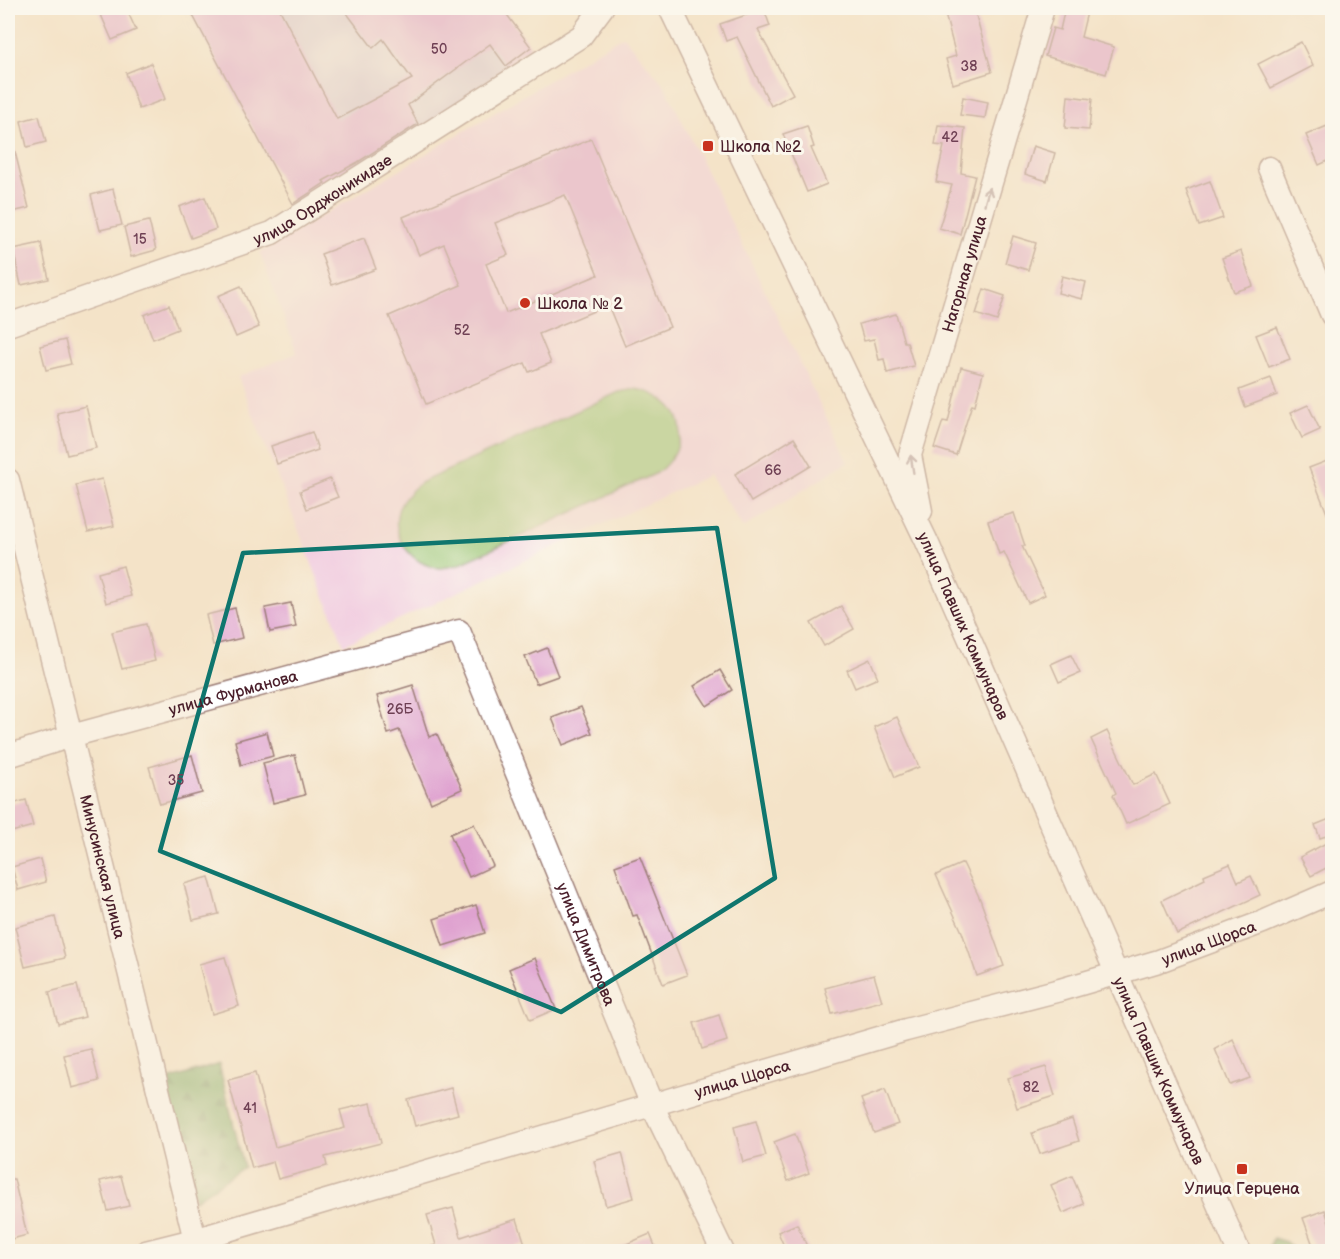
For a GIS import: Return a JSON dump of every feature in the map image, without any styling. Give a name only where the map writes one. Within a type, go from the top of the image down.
[{"type":"street","name":"улица Орджоникидзе","points":[[8,325],[272,233],[581,36],[602,8]]},
{"type":"street","name":"улица Павших Коммунаров","points":[[670,8],[927,542],[1239,1251]]},
{"type":"street","name":"Нагорная улица","points":[[927,542],[910,455],[1043,8]]},
{"type":"street","points":[[1269,168],[1332,315]]},
{"type":"street","name":"Минусинская улица","points":[[8,480],[196,1246]]},
{"type":"street","name":"улица Фурманова","points":[[8,756],[71,736],[459,631]]},
{"type":"street","name":"улица Димитрова","points":[[459,631],[652,1105],[723,1251]]},
{"type":"street","name":"улица Щорса","points":[[146,1251],[196,1246],[652,1105],[906,1030],[1159,961],[1242,930],[1332,892]]},
{"type":"highlighted area","points":[[717,528],[775,878],[561,1012],[160,851],[243,553]]},
{"type":"shaded area","points":[[188,8],[502,8],[531,47],[443,119],[378,160],[293,204]]},
{"type":"shaded area","name":"Школа № 2","points":[[623,36],[665,86],[848,462],[743,528],[709,475],[344,645],[238,377],[297,353],[260,253]]},
{"type":"green space","points":[[636,389],[653,394],[665,402],[674,411],[680,423],[677,448],[669,461],[657,473],[458,565],[440,568],[430,566],[420,562],[405,547],[397,528],[399,508],[420,483],[619,392]]},
{"type":"green space","points":[[219,1064],[244,1167],[195,1200],[165,1081]]},
{"type":"green space","points":[[1273,1238],[1286,1242],[1295,1251],[1268,1251]]},
{"type":"building","points":[[98,8],[126,8],[136,30],[112,40]]},
{"type":"building","points":[[189,8],[279,8],[337,119],[412,79],[383,39],[373,48],[343,8],[502,8],[531,47],[506,66],[490,44],[408,105],[418,124],[323,181],[325,183],[293,204]]},
{"type":"building","points":[[967,8],[969,14],[975,12],[992,72],[953,84],[946,59],[956,56],[945,14]]},
{"type":"building","points":[[1065,8],[1088,8],[1081,37],[1114,47],[1106,74],[1045,56],[1053,28],[1060,30]]},
{"type":"building","points":[[764,9],[770,26],[758,30],[793,94],[771,106],[737,37],[726,41],[720,24]]},
{"type":"building","points":[[1301,42],[1313,66],[1271,88],[1258,64]]},
{"type":"building","points":[[151,63],[165,99],[139,109],[126,73]]},
{"type":"building","points":[[1068,96],[1092,99],[1089,130],[1065,128]]},
{"type":"building","points":[[963,97],[988,102],[985,118],[960,115]]},
{"type":"building","points":[[39,116],[46,142],[27,147],[21,121]]},
{"type":"building","points":[[1332,124],[1332,159],[1319,165],[1306,135]]},
{"type":"building","points":[[938,125],[965,128],[961,173],[975,176],[960,234],[939,228],[952,185],[936,182],[944,146],[935,145]]},
{"type":"building","points":[[807,126],[814,147],[811,148],[827,184],[807,192],[783,134]]},
{"type":"building","points":[[591,139],[670,327],[625,346],[608,305],[539,334],[551,363],[529,372],[525,363],[426,404],[389,316],[461,285],[444,244],[419,255],[403,217]],"holes":[[[565,195],[598,275],[506,313],[486,264],[508,255],[495,223]]]},
{"type":"building","points":[[13,144],[29,208],[8,213],[8,145]]},
{"type":"building","points":[[1033,146],[1055,153],[1047,181],[1025,174]]},
{"type":"building","points":[[1210,181],[1223,218],[1199,226],[1186,190]]},
{"type":"building","points":[[113,189],[122,225],[100,230],[91,195]]},
{"type":"building","points":[[205,197],[216,229],[191,238],[179,207]]},
{"type":"building","points":[[149,221],[156,250],[131,257],[124,227]]},
{"type":"building","points":[[1013,236],[1036,243],[1028,270],[1005,263]]},
{"type":"building","points":[[364,238],[376,269],[332,285],[321,254]]},
{"type":"building","points":[[41,243],[49,279],[21,285],[13,249]]},
{"type":"building","points":[[1241,251],[1253,286],[1234,292],[1222,258]]},
{"type":"building","points":[[1062,276],[1086,282],[1082,299],[1058,293]]},
{"type":"building","points":[[241,286],[259,327],[236,337],[218,296]]},
{"type":"building","points":[[984,289],[1005,296],[997,321],[976,314]]},
{"type":"building","points":[[169,305],[178,329],[153,339],[144,315]]},
{"type":"building","points":[[896,314],[914,366],[887,373],[884,359],[879,360],[874,339],[864,341],[859,324]]},
{"type":"building","points":[[1277,327],[1290,359],[1269,367],[1256,335]]},
{"type":"building","points":[[65,340],[71,364],[46,370],[40,346]]},
{"type":"building","points":[[961,367],[983,373],[975,405],[972,404],[956,455],[934,448],[943,421],[948,422]]},
{"type":"building","points":[[1271,378],[1277,395],[1245,407],[1239,390]]},
{"type":"building","points":[[1308,405],[1320,430],[1302,438],[1290,413]]},
{"type":"building","points":[[86,406],[96,448],[67,455],[57,413]]},
{"type":"building","points":[[312,432],[318,450],[277,464],[271,446]]},
{"type":"building","points":[[794,438],[811,466],[751,502],[735,474]]},
{"type":"building","points":[[1332,459],[1332,526],[1309,468]]},
{"type":"building","points":[[102,479],[114,526],[88,532],[76,485]]},
{"type":"building","points":[[330,479],[338,497],[307,509],[300,491]]},
{"type":"building","points":[[1014,513],[1025,546],[1022,546],[1045,595],[1028,603],[1004,552],[999,554],[988,521]]},
{"type":"building","points":[[123,566],[131,596],[106,603],[98,573]]},
{"type":"building","points":[[291,603],[296,627],[270,632],[265,608]]},
{"type":"building","points":[[841,606],[854,629],[824,646],[811,623]]},
{"type":"building","points":[[235,608],[242,638],[213,645],[206,615]]},
{"type":"building","points":[[146,624],[155,661],[122,669],[112,632]]},
{"type":"building","points":[[547,648],[558,676],[536,684],[525,657]]},
{"type":"building","points":[[1071,655],[1080,673],[1059,682],[1051,664]]},
{"type":"building","points":[[870,659],[878,678],[855,688],[847,670]]},
{"type":"building","points":[[720,670],[732,690],[707,706],[694,686]]},
{"type":"building","points":[[413,685],[429,737],[437,734],[462,789],[431,803],[399,730],[388,734],[377,696]]},
{"type":"building","points":[[581,707],[592,733],[563,745],[552,718]]},
{"type":"building","points":[[897,717],[919,767],[895,777],[874,727]]},
{"type":"building","points":[[1107,731],[1133,785],[1156,774],[1170,804],[1126,824],[1113,795],[1116,793],[1091,739]]},
{"type":"building","points":[[267,732],[273,756],[241,765],[235,741]]},
{"type":"building","points":[[192,755],[202,793],[160,804],[149,767]]},
{"type":"building","points":[[295,755],[305,795],[273,803],[263,763]]},
{"type":"building","points":[[26,800],[33,826],[8,833],[8,805]]},
{"type":"building","points":[[1332,818],[1332,834],[1320,838],[1315,825]]},
{"type":"building","points":[[474,824],[493,866],[469,877],[450,834]]},
{"type":"building","points":[[1328,842],[1332,850],[1332,865],[1311,876],[1300,857]]},
{"type":"building","points":[[640,857],[687,975],[663,984],[637,915],[633,916],[615,866]]},
{"type":"building","points":[[40,859],[46,882],[18,890],[12,867]]},
{"type":"building","points":[[963,863],[980,899],[1004,966],[977,976],[962,932],[936,875]]},
{"type":"building","points":[[1230,864],[1238,882],[1251,876],[1260,895],[1177,934],[1162,900],[1205,879],[1204,875]]},
{"type":"building","points":[[209,877],[219,914],[193,920],[184,884]]},
{"type":"building","points":[[476,905],[485,933],[443,946],[434,919]]},
{"type":"building","points":[[55,917],[65,958],[25,967],[15,927]]},
{"type":"building","points":[[225,957],[239,1006],[212,1014],[199,964]]},
{"type":"building","points":[[535,958],[556,1009],[530,1020],[509,969]]},
{"type":"building","points":[[874,975],[882,1001],[832,1014],[825,988]]},
{"type":"building","points":[[77,985],[85,1017],[58,1024],[49,992]]},
{"type":"building","points":[[719,1015],[727,1041],[702,1049],[694,1023]]},
{"type":"building","points":[[1233,1039],[1250,1078],[1230,1085],[1215,1049]]},
{"type":"building","points":[[91,1049],[99,1081],[72,1088],[64,1055]]},
{"type":"building","points":[[1046,1067],[1055,1096],[1017,1108],[1008,1078]]},
{"type":"building","points":[[255,1073],[275,1147],[345,1128],[340,1110],[371,1103],[381,1143],[325,1157],[327,1166],[278,1179],[273,1162],[252,1168],[228,1080]]},
{"type":"building","points":[[451,1088],[458,1114],[415,1126],[408,1100]]},
{"type":"building","points":[[885,1090],[898,1124],[874,1133],[861,1099]]},
{"type":"building","points":[[1072,1119],[1079,1141],[1040,1154],[1032,1133]]},
{"type":"building","points":[[756,1121],[766,1156],[743,1162],[734,1127]]},
{"type":"building","points":[[795,1134],[809,1173],[788,1181],[774,1142]]},
{"type":"building","points":[[622,1153],[634,1198],[606,1206],[594,1161]]},
{"type":"building","points":[[121,1176],[129,1206],[108,1211],[100,1181]]},
{"type":"building","points":[[1072,1176],[1084,1204],[1063,1213],[1051,1185]]},
{"type":"building","points":[[8,1179],[14,1179],[27,1235],[8,1240]]},
{"type":"building","points":[[453,1208],[461,1237],[517,1219],[525,1244],[502,1251],[426,1251],[426,1248],[436,1245],[427,1215]]},
{"type":"building","points":[[1325,1210],[1332,1231],[1332,1251],[1315,1251],[1303,1218]]},
{"type":"building","points":[[797,1224],[809,1251],[786,1251],[778,1232]]},
{"type":"building","points":[[650,1234],[657,1251],[610,1251]]},
{"type":"place","name":"Школа №2","points":[[708,146]]},
{"type":"place","name":"Школа № 2","points":[[525,303]]},
{"type":"place","name":"Улица Герцена","points":[[1242,1169]]}]
